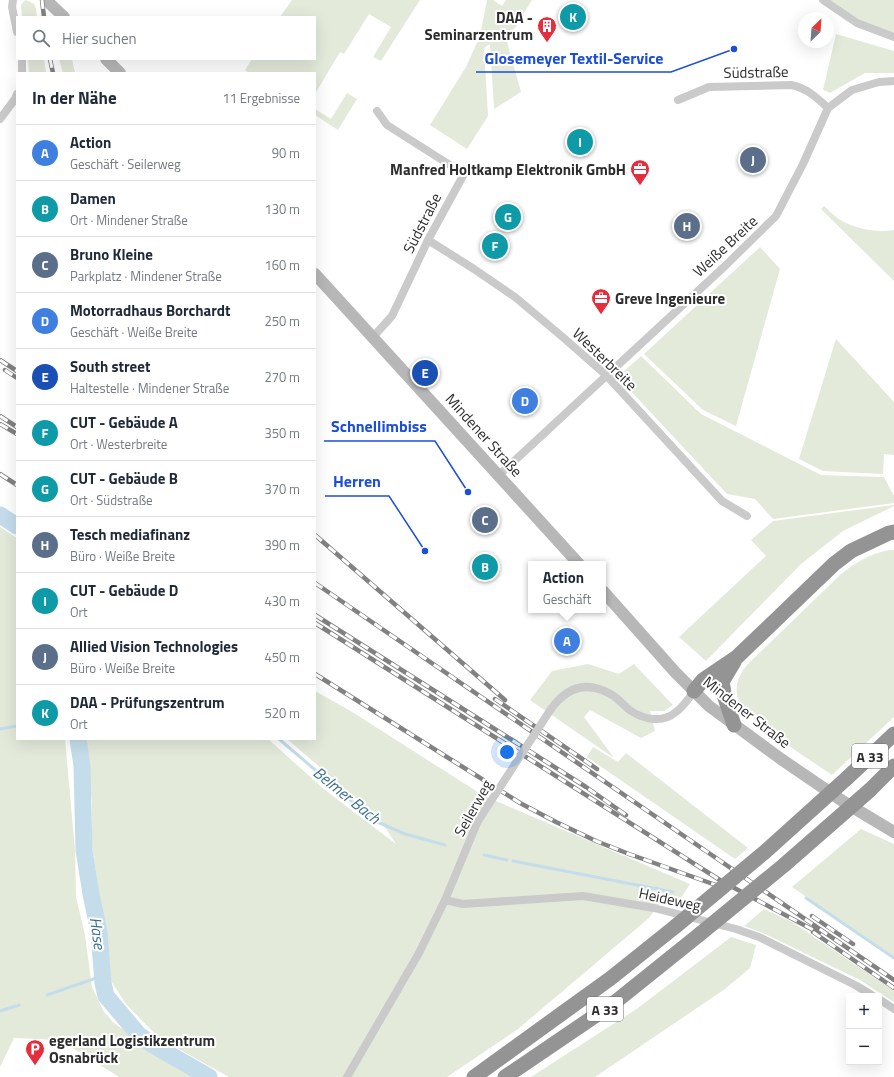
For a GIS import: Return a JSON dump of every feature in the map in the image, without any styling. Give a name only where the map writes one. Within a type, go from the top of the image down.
[{"type":"highway","points":[[694,691],[703,680],[737,657],[834,564],[852,551],[894,532]]},
{"type":"highway","points":[[870,542],[894,539]]},
{"type":"highway","points":[[694,691],[722,682],[737,657]]},
{"type":"highway","points":[[722,682],[725,698],[734,725]]},
{"type":"highway","name":"A 33","points":[[474,1077],[611,978],[676,926],[766,851],[894,734]]},
{"type":"highway","name":"A 33","points":[[505,1077],[614,1003],[783,866],[870,790],[894,766]]},
{"type":"main road","points":[[46,0],[63,16]]},
{"type":"main road","points":[[107,60],[119,72]]},
{"type":"main road","name":"Mindener Straße","points":[[316,275],[576,561]]},
{"type":"main road","name":"Mindener Straße","points":[[606,594],[675,672],[709,706],[844,802],[894,832]]},
{"type":"street","points":[[13,0],[12,7],[16,27]]},
{"type":"street","points":[[824,0],[858,23],[894,37]]},
{"type":"street","points":[[22,60],[22,72]]},
{"type":"street","points":[[828,108],[852,90],[879,82],[894,81]]},
{"type":"street","name":"Südstraße","points":[[678,100],[709,87],[791,85],[800,86],[828,108]]},
{"type":"street","points":[[0,119],[16,96]]},
{"type":"street","name":"Weiße Breite","points":[[499,475],[725,266],[776,216],[803,164],[828,108]]},
{"type":"street","name":"Südstraße","points":[[373,337],[392,316],[428,240],[464,174],[387,125],[377,111]]},
{"type":"street","name":"Westerbreite","points":[[428,240],[515,297],[565,339],[606,376],[722,501],[747,516]]},
{"type":"street","name":"Seilerweg","points":[[347,1077],[419,952],[445,900],[477,822],[558,699],[568,691],[581,687],[597,688],[612,695],[632,711],[647,719],[661,719],[676,713],[694,691]]},
{"type":"street","name":"Heideweg","points":[[445,900],[463,904],[583,896],[654,908],[736,929],[759,937],[868,993]]},
{"type":"street","points":[[882,1001],[894,1008]]},
{"type":"green space","points":[[25,0],[31,2],[35,6],[37,16],[22,16],[21,5]]},
{"type":"green space","points":[[292,0],[420,0],[381,61],[373,57],[391,27],[369,14],[344,54],[340,52],[316,92],[316,72],[248,72],[245,70],[251,60],[316,60],[316,16],[281,16]]},
{"type":"green space","points":[[487,0],[493,0],[502,6],[506,0],[532,0],[515,28],[505,35],[521,92],[494,109],[490,44],[484,48],[488,116],[467,149],[430,125],[466,67],[480,36]]},
{"type":"green space","points":[[829,0],[894,0],[894,33],[857,23]]},
{"type":"green space","points":[[836,34],[894,51],[894,73],[865,73],[830,93],[823,90],[833,48],[834,48]]},
{"type":"green space","points":[[28,60],[44,60],[46,72],[29,72]]},
{"type":"green space","points":[[59,60],[72,60],[75,72],[63,72]]},
{"type":"green space","points":[[347,93],[357,99],[338,130],[316,116],[316,110],[331,119]]},
{"type":"green space","points":[[824,206],[839,219],[848,224],[874,231],[894,230],[894,281],[821,209]]},
{"type":"green space","points":[[760,247],[780,269],[736,426],[703,410],[644,354]]},
{"type":"green space","points":[[836,339],[894,402],[894,455],[884,454],[883,474],[823,471],[799,459]]},
{"type":"green space","points":[[641,356],[701,414],[821,475],[884,477],[894,496],[894,503],[773,519],[755,499],[727,494],[625,385],[623,372]]},
{"type":"green space","points":[[894,505],[843,531],[801,564],[706,661],[679,637],[766,556],[751,540],[773,521]]},
{"type":"green space","points":[[0,527],[16,537],[16,740],[65,740],[75,850],[76,897],[85,935],[92,987],[104,1012],[114,1023],[141,1042],[199,1077],[119,1077],[60,1040],[14,1038],[0,1067]]},
{"type":"green space","points":[[889,550],[894,550],[894,717],[832,775],[765,728],[743,707],[737,694],[738,680],[747,665],[841,574],[864,559]]},
{"type":"green space","points":[[588,664],[619,674],[634,664],[673,705],[664,711],[650,711],[655,731],[641,738],[590,710],[584,717],[614,758],[530,700],[552,671]]},
{"type":"green space","points":[[316,692],[349,710],[484,796],[690,884],[679,901],[664,897],[649,918],[518,1029],[447,1077],[229,1077],[159,1038],[126,1004],[111,981],[92,846],[92,802],[85,740],[269,740],[325,790],[396,844],[379,818],[288,740],[316,740]]},
{"type":"green space","points":[[593,747],[618,762],[626,753],[748,848],[735,859],[587,757]]},
{"type":"green space","points":[[861,829],[894,844],[894,958],[792,887]]},
{"type":"green space","points":[[764,909],[792,922],[894,991],[894,1002],[860,980],[763,933],[744,926]]},
{"type":"green space","points":[[731,937],[756,945],[750,968],[725,989],[595,1077],[531,1077],[638,1008]]},
{"type":"waterway","name":"Hase","points":[[0,515],[16,525]]},
{"type":"waterway","points":[[0,729],[16,726]]},
{"type":"waterway","name":"Hase","points":[[78,740],[82,766],[84,850],[99,932],[103,983],[106,996],[139,1035],[153,1045],[209,1077]]},
{"type":"waterway","name":"Belmer Bach","points":[[280,740],[375,821],[405,834],[445,845]]},
{"type":"waterway","name":"Belmer Bach","points":[[484,855],[507,860]]},
{"type":"waterway","name":"Belmer Bach","points":[[513,861],[673,892]]},
{"type":"waterway","name":"Belmer Bach","points":[[806,898],[894,958]]},
{"type":"waterway","points":[[47,995],[102,976]]},
{"type":"waterway","points":[[0,1011],[19,1005]]},
{"type":"railway","points":[[42,0],[44,16]]},
{"type":"railway","points":[[50,60],[53,72]]},
{"type":"railway","points":[[0,360],[16,370]]},
{"type":"railway","points":[[5,370],[16,377]]},
{"type":"railway","points":[[0,416],[16,426]]},
{"type":"railway","points":[[0,424],[16,433]]},
{"type":"railway","points":[[0,474],[16,484]]},
{"type":"railway","points":[[316,536],[505,700]]},
{"type":"railway","points":[[316,584],[894,980]]},
{"type":"railway","points":[[316,616],[586,787],[626,815]]},
{"type":"railway","points":[[316,624],[723,882],[819,933]]},
{"type":"railway","points":[[316,675],[520,803],[556,822],[596,841],[629,854],[724,888]]},
{"type":"railway","points":[[495,699],[597,769]]},
{"type":"railway","points":[[812,916],[853,944]]},
{"type":"railway","points":[[813,932],[894,988]]},
{"type":"place","name":"DAA - Prüfungszentrum","points":[[573,17]]},
{"type":"place","name":"DAA - Seminarzentrum","points":[[547,43]]},
{"type":"place","name":"Glosemeyer Textil-Service","points":[[734,49]]},
{"type":"place","name":"CUT - Gebäude D","points":[[580,142]]},
{"type":"place","name":"Allied Vision Technologies","points":[[753,160]]},
{"type":"place","name":"Manfred Holtkamp Elektronik GmbH","points":[[640,186]]},
{"type":"place","name":"CUT - Gebäude B","points":[[508,217]]},
{"type":"place","name":"Tesch mediafinanz","points":[[687,226]]},
{"type":"place","name":"CUT - Gebäude A","points":[[495,246]]},
{"type":"place","name":"Greve Ingenieure","points":[[601,315]]},
{"type":"place","name":"South street","points":[[425,373]]},
{"type":"place","name":"Motorradhaus Borchardt","points":[[525,401]]},
{"type":"place","name":"Schnellimbiss","points":[[468,492]]},
{"type":"place","name":"Bruno Kleine","points":[[485,520]]},
{"type":"place","name":"Herren","points":[[425,551]]},
{"type":"place","name":"Damen","points":[[485,567]]},
{"type":"place","name":"Action","points":[[567,641]]},
{"type":"place","name":"egerland Logistikzentrum Osnabrück","points":[[35,1066]]}]
